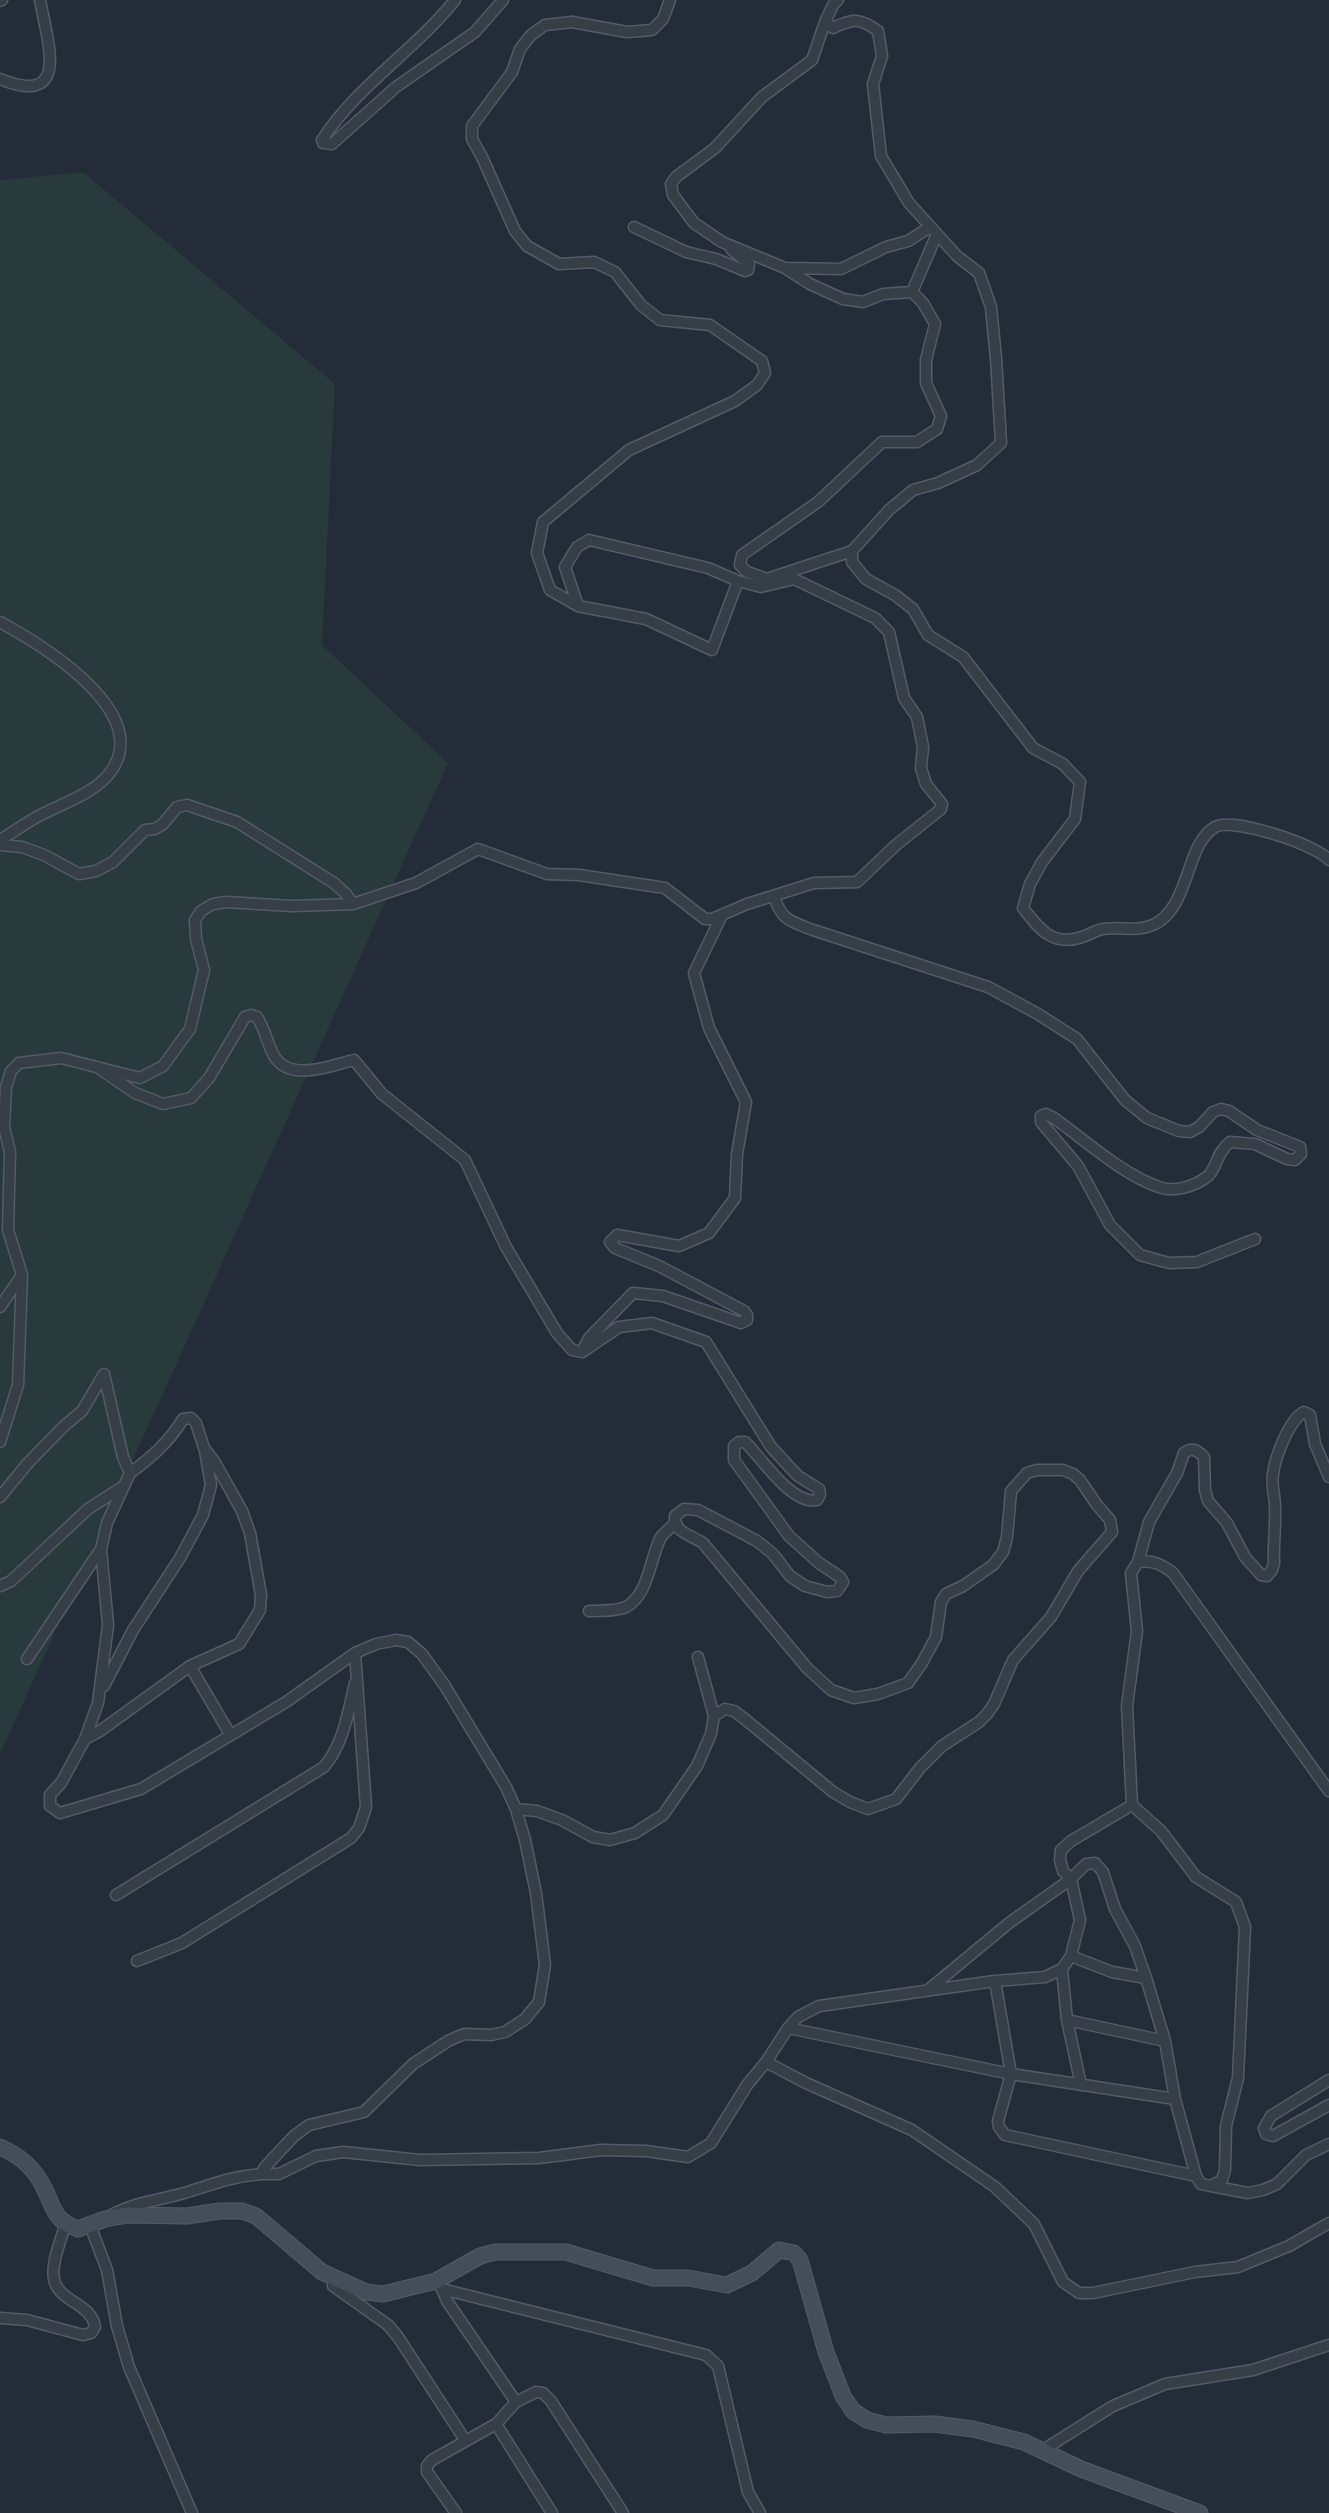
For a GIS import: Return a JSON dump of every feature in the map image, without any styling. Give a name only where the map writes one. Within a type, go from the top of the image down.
[{"type":"main road","points":[[0,2147],[28,2164],[44,2187],[55,2214],[65,2225],[78,2229],[105,2219],[128,2215],[187,2216],[220,2211],[242,2211],[256,2216],[322,2272],[333,2279],[366,2292],[383,2294],[439,2285],[480,2256],[495,2252],[535,2251],[566,2252],[653,2278],[688,2278],[727,2285],[752,2273],[774,2253],[785,2250],[794,2253],[800,2260],[826,2352],[843,2396],[853,2411],[867,2420],[886,2425],[935,2424],[1009,2438],[1043,2450],[1081,2469],[1200,2513]]},
{"type":"street","points":[[0,79],[13,84],[37,86],[47,80],[52,63],[40,0]]},
{"type":"street","points":[[455,0],[356,98],[327,132],[322,140],[323,143],[332,144],[396,87],[468,38],[503,0]]},
{"type":"street","points":[[669,0],[663,19],[651,30],[627,32],[572,22],[545,25],[531,35],[520,49],[512,72],[472,126],[472,139],[515,231],[527,246],[559,264],[594,262],[615,272],[641,305],[660,320],[710,325],[762,361],[765,373],[757,385],[735,401],[629,450],[543,522],[537,553],[550,590],[578,606],[646,620],[712,650],[738,581]]},
{"type":"street","points":[[634,227],[686,252],[716,259],[744,271],[748,270],[749,264],[694,223],[673,195],[671,184],[676,177],[715,148],[762,97],[812,60],[825,22],[838,0]]},
{"type":"street","points":[[578,606],[565,567],[577,547],[589,540],[708,568],[738,581],[761,587],[852,551],[889,510],[913,490],[938,483],[977,465],[1001,443],[991,307],[979,273],[957,256],[909,204],[881,156],[873,84],[882,56],[878,31],[864,21],[849,21],[833,28],[825,22]]},
{"type":"street","points":[[785,268],[841,268],[886,247],[934,230]]},
{"type":"street","points":[[912,292],[934,230]]},
{"type":"street","points":[[0,1442],[18,1386],[22,1275],[8,1230],[10,1152],[4,1127],[6,1087],[11,1071],[19,1063],[61,1058],[140,1078],[163,1066],[190,1029],[204,970],[196,939],[195,920],[201,911],[213,904],[226,902],[291,906],[353,904],[416,883],[478,849],[546,874],[579,875],[665,888],[705,919],[712,919],[814,883],[857,882],[896,844],[941,809],[942,804],[926,784],[921,768],[923,747],[917,717],[904,698],[890,632],[874,618],[793,575],[767,579],[747,572],[740,565],[742,555],[818,502],[882,442],[917,442],[937,429],[941,416],[926,383],[926,360],[935,324],[923,303],[912,292],[883,294],[863,302],[843,299],[810,284],[785,268],[722,242]]},
{"type":"street","points":[[852,551],[852,562],[866,579],[895,595],[912,609],[928,635],[963,657],[1033,748],[1063,764],[1080,782],[1075,819],[1042,862],[1030,884],[1023,908],[1038,928],[1048,936],[1071,940],[1102,929],[1143,929],[1156,924],[1184,888],[1204,837],[1215,827],[1228,824],[1292,839],[1313,847],[1329,860]]},
{"type":"street","points":[[0,622],[80,675],[115,717],[120,738],[119,758],[109,775],[93,787],[0,840]]},
{"type":"street","points":[[0,845],[22,847],[44,855],[79,874],[96,871],[113,862],[145,830],[155,829],[163,824],[177,807],[187,805],[237,822],[334,883],[353,904]]},
{"type":"street","points":[[774,896],[779,912],[787,920],[988,987],[1038,1014],[1077,1039],[1125,1100],[1147,1118],[1179,1131],[1191,1132],[1214,1112],[1221,1109],[1257,1130],[1300,1147],[1301,1154],[1295,1160],[1287,1159],[1255,1144],[1230,1142],[1221,1149],[1210,1174],[1204,1179],[1182,1188],[1161,1188],[1132,1174],[1054,1118],[1046,1114],[1041,1116],[1041,1122],[1078,1166],[1110,1225],[1140,1255],[1169,1263],[1197,1262],[1255,1239]]},
{"type":"street","points":[[582,1352],[589,1338],[633,1293],[663,1296],[741,1323],[747,1320],[744,1311],[659,1266],[615,1248],[610,1242],[616,1234],[679,1246],[709,1233],[735,1198],[737,1154],[746,1102],[709,1028],[694,973],[722,915]]},
{"type":"street","points":[[97,1067],[135,1093],[164,1104],[191,1098],[209,1078],[245,1017],[251,1015],[257,1017],[264,1028],[275,1058],[286,1066],[302,1071],[354,1060],[382,1094],[465,1160],[506,1247],[557,1333],[572,1350],[582,1352],[619,1327],[652,1323],[706,1342],[771,1448],[798,1476],[819,1489],[820,1495],[817,1500],[811,1502],[804,1499],[776,1478],[745,1442],[739,1442],[734,1446],[734,1460],[789,1536],[819,1563],[840,1577],[843,1582],[842,1587],[837,1591],[827,1592],[805,1586],[790,1576],[773,1554],[757,1541],[698,1510],[684,1509],[675,1516],[674,1524],[661,1539],[651,1571],[634,1600],[618,1609],[589,1611]]},
{"type":"street","points":[[0,1306],[22,1275]]},
{"type":"street","points":[[0,1497],[49,1441],[82,1411],[104,1374],[123,1457],[130,1473]]},
{"type":"street","points":[[1211,2186],[1222,2180],[1225,2170],[1226,2126],[1238,2078],[1245,1927],[1236,1902],[1196,1877],[1161,1831],[1132,1805],[1127,1706],[1137,1631],[1131,1573],[1138,1562],[1149,1522],[1177,1473],[1184,1453],[1189,1449],[1197,1450],[1204,1457],[1205,1490],[1208,1501],[1227,1523],[1245,1557],[1261,1575],[1267,1576],[1274,1563],[1273,1483],[1275,1464],[1292,1423],[1304,1412],[1310,1415],[1315,1444],[1329,1477]]},
{"type":"street","points":[[27,1659],[100,1549],[107,1523],[130,1473],[153,1456],[172,1436],[183,1419],[191,1418],[196,1423],[204,1448],[211,1485],[203,1515],[180,1558],[133,1630],[101,1692],[85,1739],[61,1783],[50,1795],[50,1806],[60,1813],[141,1789],[286,1702],[355,1653],[376,1644],[396,1640],[408,1642],[422,1654],[451,1696],[506,1787],[516,1809],[536,1893],[545,1965],[538,2002],[525,2019],[505,2032],[491,2035],[464,2034],[448,2041],[413,2064],[364,2112],[351,2117],[309,2125],[294,2136],[261,2174]]},
{"type":"street","points":[[85,1739],[100,1731],[190,1666],[239,1644],[260,1610],[261,1595],[250,1533],[242,1512],[214,1461],[204,1448]]},
{"type":"street","points":[[674,1524],[680,1531],[703,1543],[807,1668],[831,1690],[854,1698],[878,1694],[908,1683],[936,1637],[942,1602],[946,1594],[963,1586],[993,1565],[1003,1552],[1007,1537],[1011,1491],[1027,1473],[1063,1470],[1073,1474],[1086,1487],[1113,1526],[1107,1539],[1078,1571],[1051,1617],[1013,1660],[994,1704],[987,1714],[979,1722],[942,1746],[920,1768],[896,1799],[868,1809],[850,1802],[833,1792],[734,1711],[725,1709],[714,1716]]},
{"type":"street","points":[[0,1586],[11,1581],[88,1509],[124,1486]]},
{"type":"street","points":[[100,1549],[108,1625],[101,1692]]},
{"type":"street","points":[[1138,1562],[1149,1561],[1161,1564],[1173,1573],[1329,1791]]},
{"type":"street","points":[[137,1961],[189,1939],[343,1843],[359,1828],[366,1807],[355,1653]]},
{"type":"street","points":[[516,1809],[545,1814],[562,1820],[593,1837],[610,1840],[634,1833],[663,1815],[690,1776],[711,1734],[714,1716],[698,1657]]},
{"type":"street","points":[[190,1666],[230,1734]]},
{"type":"street","points":[[116,1895],[324,1767],[340,1742],[357,1676]]},
{"type":"street","points":[[105,2219],[129,2206],[186,2192],[213,2182],[235,2176],[279,2174],[316,2156],[344,2152],[420,2160],[539,2158],[601,2150],[646,2151],[688,2157],[711,2143],[747,2085],[766,2062],[788,2028],[798,2017],[819,2006],[995,1981],[1044,1977],[1062,1969],[1071,1956],[1080,1920],[1071,1879],[1063,1870],[1060,1860],[1061,1850],[1071,1840],[1132,1805]]},
{"type":"street","points":[[927,1991],[1009,1923],[1071,1879],[1086,1864],[1095,1863],[1103,1872],[1115,1909],[1135,1946],[1146,1978],[1165,2041],[1175,2099],[1196,2176],[1202,2184],[1248,2193],[1263,2190],[1277,2184],[1306,2155],[1329,2144]]},
{"type":"street","points":[[1071,1956],[1112,1972],[1146,1978]]},
{"type":"street","points":[[1062,1969],[1067,2020],[1081,2085]]},
{"type":"street","points":[[995,1981],[1011,2074],[998,2121],[1005,2135],[1196,2176]]},
{"type":"street","points":[[1067,2020],[1165,2041]]},
{"type":"street","points":[[788,2028],[1011,2074],[1175,2099]]},
{"type":"street","points":[[766,2062],[806,2084],[912,2130],[995,2187],[1034,2224],[1063,2282],[1079,2293],[1093,2293],[1195,2272],[1238,2267],[1288,2246],[1329,2223]]},
{"type":"street","points":[[1329,2080],[1271,2116],[1263,2128],[1266,2134],[1273,2136],[1329,2105]]},
{"type":"street","points":[[65,2225],[54,2267],[54,2282],[62,2293],[91,2314],[95,2327]]},
{"type":"street","points":[[90,2225],[107,2270],[117,2326],[129,2367],[192,2513]]},
{"type":"street","points":[[333,2279],[333,2286],[388,2325],[398,2337],[465,2440]]},
{"type":"street","points":[[439,2285],[447,2301],[516,2402]]},
{"type":"street","points":[[439,2285],[706,2355],[718,2366],[748,2492],[760,2513]]},
{"type":"street","points":[[0,2318],[27,2320],[82,2335],[90,2333],[95,2327],[117,2326]]},
{"type":"street","points":[[1043,2450],[1113,2406],[1165,2384],[1253,2370],[1329,2346]]},
{"type":"street","points":[[456,2513],[427,2472],[427,2466],[432,2460],[496,2424],[516,2402],[536,2392],[543,2393],[551,2401],[623,2513]]},
{"type":"street","points":[[496,2424],[552,2513]]},
{"type":"shaded area","points":[[83,172],[335,384],[322,645],[448,763],[0,1754],[0,180]]}]
